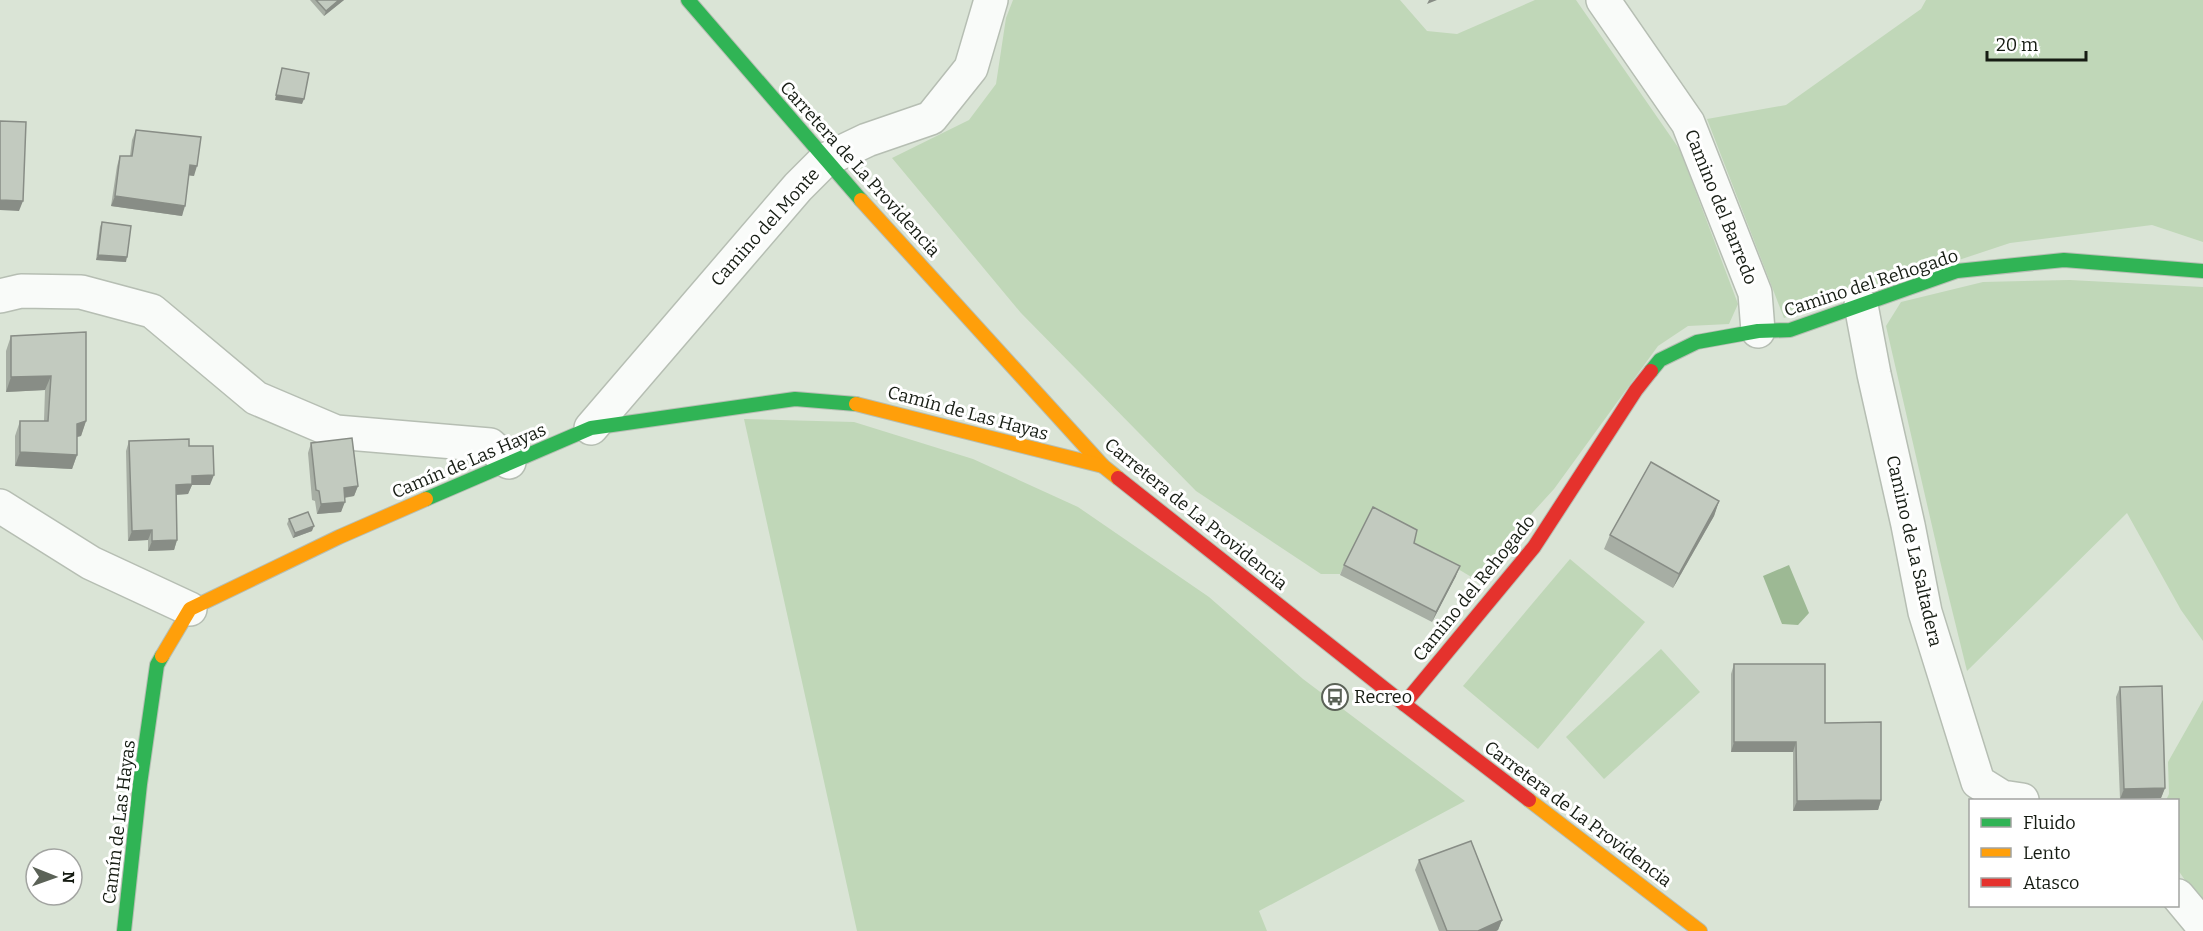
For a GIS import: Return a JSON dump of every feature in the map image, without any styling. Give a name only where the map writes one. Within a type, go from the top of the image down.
[{"type":"street","name":"Carretera de La Providencia","points":[[688,0],[825,160],[1103,466],[1404,704],[1700,931]]},
{"type":"street","name":"Camino del Monte","points":[[591,428],[798,187],[825,160],[867,140],[931,118],[971,68],[991,0]]},
{"type":"street","name":"Camino del Barredo","points":[[1603,0],[1688,123],[1755,293],[1758,331]]},
{"type":"street","name":"Camino del Rehogado","points":[[1404,704],[1534,547],[1636,390],[1660,360],[1697,342],[1758,331],[1790,330],[1957,271],[2064,260],[2203,272]]},
{"type":"street","points":[[0,296],[21,291],[81,292],[152,311],[256,399],[336,432],[490,445],[510,462]]},
{"type":"street","name":"Camino de La Saltadera","points":[[1861,304],[1925,612],[1978,782],[2002,797],[2012,799]]},
{"type":"street","name":"Camín de Las Hayas","points":[[124,931],[140,784],[157,665],[190,609],[339,537],[591,428],[795,399],[864,405],[1103,466]]},
{"type":"street","points":[[0,506],[91,564],[190,609]]},
{"type":"street","points":[[2179,897],[2203,926]]},
{"type":"shaded area","points":[[1013,0],[1400,0],[1427,31],[1457,34],[1535,0],[1576,0],[1680,150],[1738,304],[1729,324],[1688,326],[1658,346],[1554,489],[1473,578],[1370,516],[1340,574],[1321,574],[1196,491],[1021,313],[892,158],[969,120],[996,84],[1006,18]]},
{"type":"shaded area","points":[[1926,0],[2203,0],[2203,242],[2152,225],[2010,243],[1784,318],[1707,119],[1786,105],[1921,9]]},
{"type":"shaded area","points":[[2070,280],[2203,287],[2203,641],[2181,610],[2127,513],[1967,671],[1886,326],[1901,302],[1983,282]]},
{"type":"shaded area","points":[[744,419],[854,422],[973,459],[1078,507],[1209,597],[1303,679],[1465,801],[1259,911],[1267,931],[857,931]]},
{"type":"shaded area","points":[[1570,559],[1645,622],[1538,749],[1463,686]]},
{"type":"shaded area","points":[[1789,565],[1809,613],[1798,625],[1782,624],[1763,576]]},
{"type":"shaded area","points":[[1661,649],[1700,692],[1604,779],[1566,737]]},
{"type":"shaded area","points":[[2203,700],[2203,906],[2179,871],[2179,799],[2166,799],[2169,794],[2168,762]]},
{"type":"building","points":[[316,0],[339,0],[326,11]]},
{"type":"building","points":[[282,68],[309,73],[304,99],[276,95]]},
{"type":"building","points":[[0,121],[26,122],[23,201],[0,200]]},
{"type":"building","points":[[136,130],[201,137],[197,166],[190,165],[185,206],[115,196],[120,156],[132,156]]},
{"type":"building","points":[[102,222],[131,226],[127,257],[98,255]]},
{"type":"building","points":[[86,332],[86,421],[77,424],[77,455],[20,452],[20,421],[48,421],[51,376],[11,377],[11,336]]},
{"type":"building","points":[[352,438],[358,486],[344,488],[345,502],[321,504],[319,491],[316,490],[311,443]]},
{"type":"building","points":[[189,439],[189,446],[213,446],[214,475],[192,476],[192,484],[176,485],[177,540],[152,541],[152,530],[132,531],[129,441]]},
{"type":"building","points":[[1651,462],[1719,501],[1679,574],[1610,535]]},
{"type":"building","points":[[1373,507],[1417,530],[1414,543],[1460,566],[1436,612],[1344,565]]},
{"type":"building","points":[[308,512],[314,526],[295,533],[289,519]]},
{"type":"building","points":[[1734,664],[1825,664],[1825,723],[1881,722],[1881,800],[1797,801],[1796,742],[1734,742]]},
{"type":"building","points":[[2162,686],[2165,788],[2124,789],[2120,687]]},
{"type":"building","points":[[1471,841],[1502,920],[1478,931],[1447,931],[1419,860]]},
{"type":"traffic: fast","points":[[688,0],[861,200]]},
{"type":"traffic: fast","points":[[1651,371],[1660,360],[1697,342],[1758,331],[1790,330],[1957,271],[2064,260],[2203,271]]},
{"type":"traffic: fast","points":[[426,499],[591,428],[795,399],[856,404]]},
{"type":"traffic: fast","points":[[124,931],[140,784],[157,665],[162,656]]},
{"type":"traffic: slow","points":[[861,200],[1103,466],[1118,478]]},
{"type":"traffic: slow","points":[[856,404],[1103,466]]},
{"type":"traffic: slow","points":[[162,656],[190,609],[339,537],[426,499]]},
{"type":"traffic: slow","points":[[1529,800],[1700,931]]},
{"type":"traffic: jam","points":[[1404,704],[1534,547],[1636,390],[1651,371]]},
{"type":"traffic: jam","points":[[1118,478],[1529,800]]},
{"type":"place","name":"Recreo","points":[[1335,697]]}]
